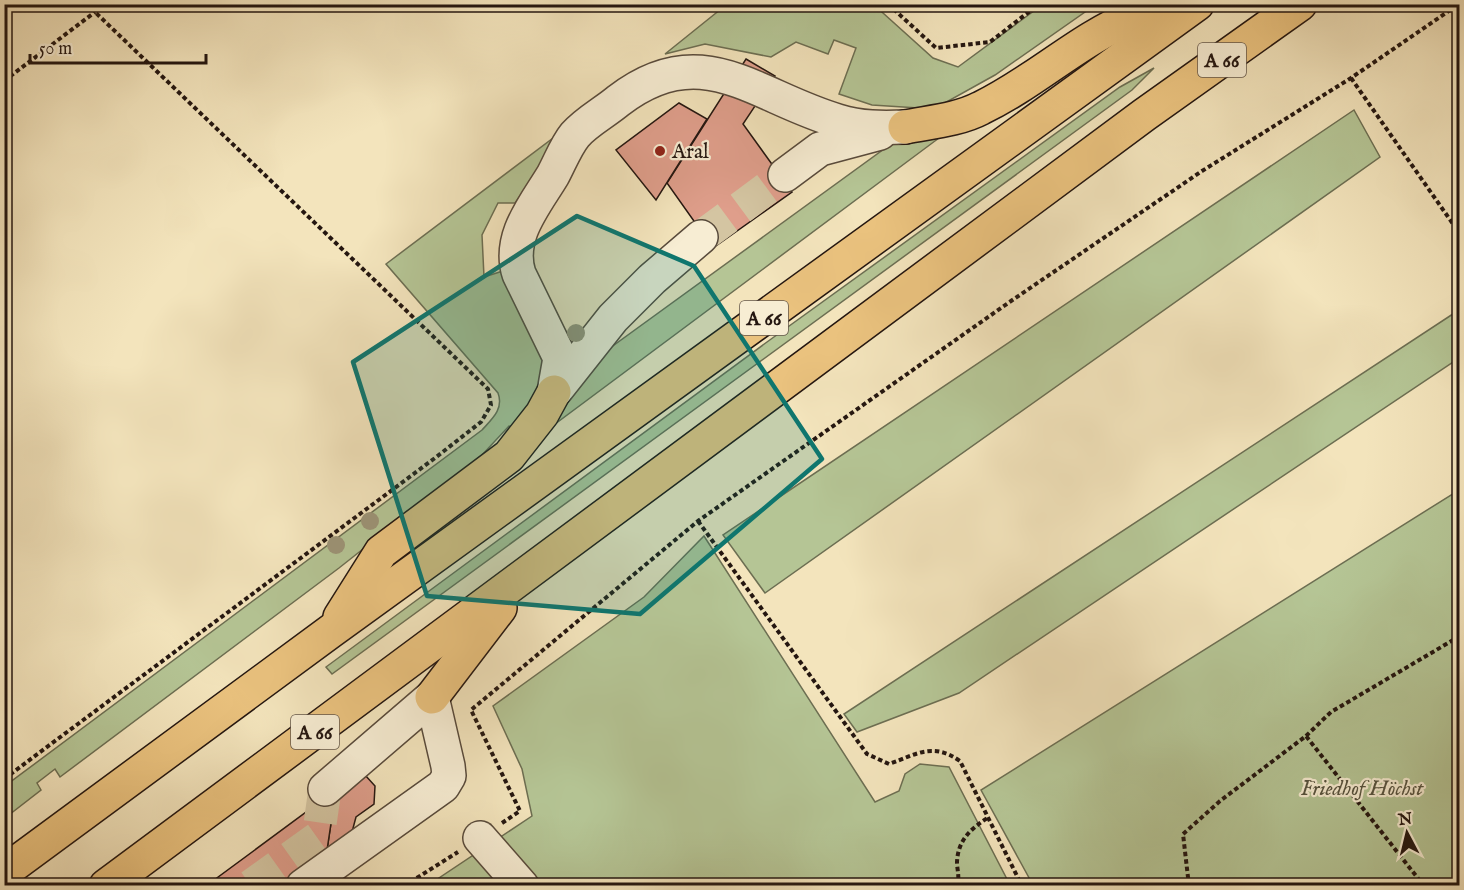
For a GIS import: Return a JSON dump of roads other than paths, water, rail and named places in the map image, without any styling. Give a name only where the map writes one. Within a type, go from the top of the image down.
[{"type":"highway","points":[[905,127],[956,117],[980,109],[1032,79],[1084,43],[1136,15],[1184,4]]},
{"type":"highway","name":"A 66","points":[[4,872],[1197,4]]},
{"type":"highway","name":"A 66","points":[[106,885],[523,578],[1144,115],[1300,4]]},
{"type":"highway","points":[[331,632],[381,552],[509,456],[542,414],[554,392]]},
{"type":"highway","points":[[432,697],[523,578]]},
{"type":"lane","points":[[554,392],[560,358],[515,262],[519,234],[576,134],[635,88],[656,78],[682,72],[703,71],[725,76],[837,121],[868,128],[905,127]]},
{"type":"lane","points":[[785,175],[820,149],[905,127]]},
{"type":"lane","points":[[554,392],[613,318],[652,279],[701,237]]},
{"type":"lane","points":[[303,885],[442,786],[449,776],[432,697],[325,789]]},
{"type":"lane","points":[[480,838],[522,885]]},
{"type":"tunnel","points":[[701,237],[785,175]]},
{"type":"tunnel","points":[[251,886],[318,838],[325,789]]},
{"type":"place","name":"Aral","points":[[660,151]]},
{"type":"park label","name":"Friedhof Höchst","points":[[1362,788]]}]
